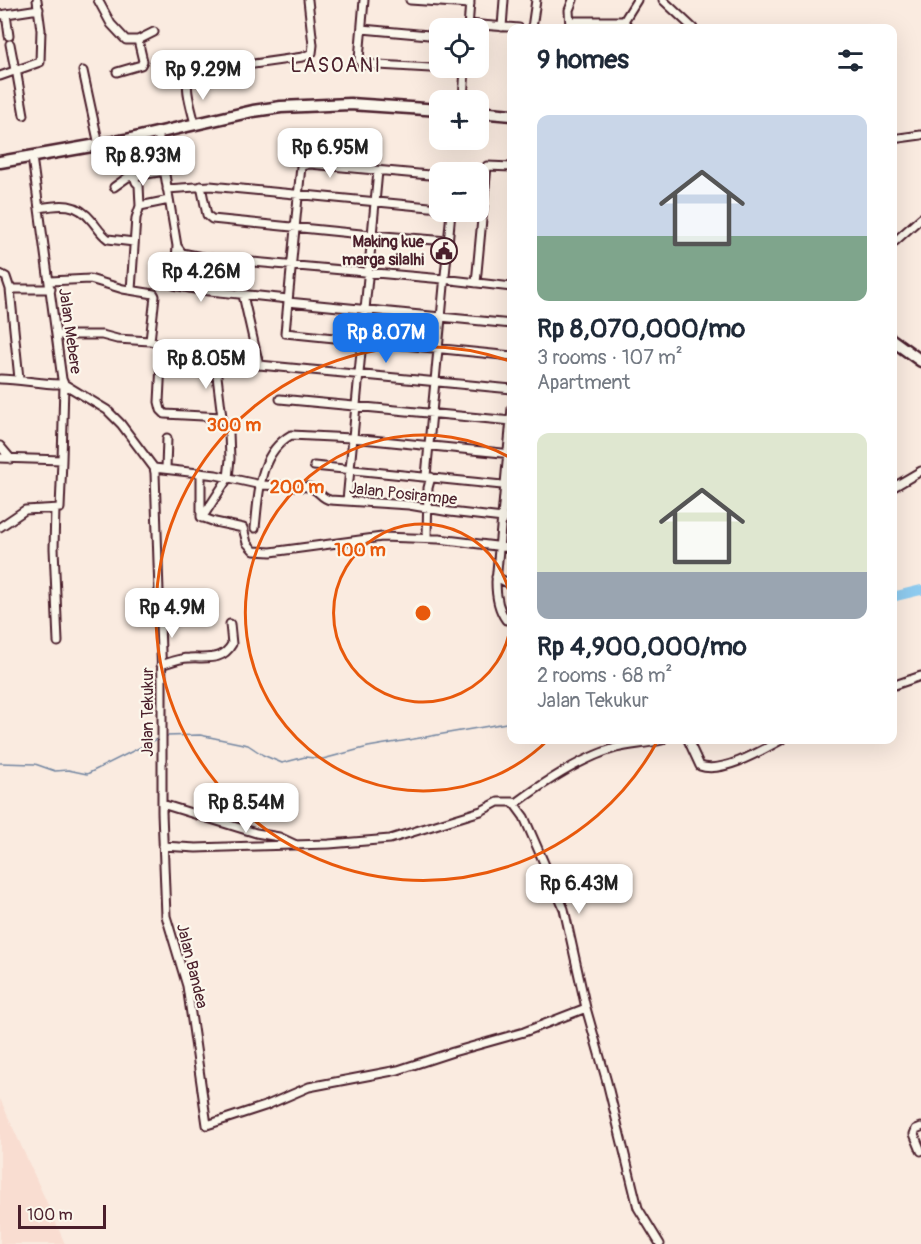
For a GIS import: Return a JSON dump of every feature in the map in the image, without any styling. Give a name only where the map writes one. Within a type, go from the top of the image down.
[{"type":"street","points":[[0,76],[40,62],[41,30],[37,0]]},
{"type":"street","points":[[98,0],[111,24],[128,41],[138,40],[154,32]]},
{"type":"street","points":[[195,124],[188,85],[190,73],[303,57],[312,53],[308,0]]},
{"type":"street","points":[[364,0],[360,59],[363,64],[429,67]]},
{"type":"street","points":[[410,0],[470,2],[469,18]]},
{"type":"street","points":[[502,27],[504,0]]},
{"type":"street","points":[[533,24],[536,0]]},
{"type":"street","points":[[570,24],[569,10],[573,0]]},
{"type":"street","points":[[624,21],[637,0]]},
{"type":"street","points":[[663,0],[689,24]]},
{"type":"street","points":[[24,115],[3,15],[39,9]]},
{"type":"street","points":[[584,24],[624,21]]},
{"type":"street","points":[[489,27],[507,27]]},
{"type":"street","points":[[362,29],[429,35]]},
{"type":"street","points":[[117,72],[141,64],[143,61],[138,40]]},
{"type":"street","points":[[83,71],[99,144]]},
{"type":"street","points":[[0,162],[158,133],[253,111],[298,105],[350,104],[429,109]]},
{"type":"street","points":[[489,113],[507,115]]},
{"type":"street","points":[[158,133],[177,246],[174,285],[288,301],[507,324]]},
{"type":"street","points":[[897,138],[921,135]]},
{"type":"street","name":"Jalan Mebere","points":[[32,157],[64,384],[107,410],[121,424],[154,468]]},
{"type":"street","points":[[429,175],[305,164],[301,166],[286,334],[507,356]]},
{"type":"street","points":[[476,283],[488,166],[507,167]]},
{"type":"street","points":[[114,188],[124,178],[165,171]]},
{"type":"street","points":[[347,501],[360,340],[369,273],[378,171]]},
{"type":"street","points":[[131,290],[136,218],[140,206],[139,185],[134,176]]},
{"type":"street","points":[[168,189],[201,186],[298,193],[429,207]]},
{"type":"street","points":[[201,186],[210,218],[371,236],[448,241]]},
{"type":"street","points":[[140,206],[169,200]]},
{"type":"street","points":[[39,208],[59,204],[76,207],[87,214],[108,239],[134,242]]},
{"type":"street","points":[[897,240],[921,218]]},
{"type":"street","points":[[427,538],[431,412],[450,222]]},
{"type":"street","points":[[177,246],[181,252],[191,256],[507,286]]},
{"type":"street","points":[[0,274],[6,277],[10,289],[19,379]]},
{"type":"street","points":[[10,289],[90,279],[99,283],[155,294],[150,341]]},
{"type":"street","points":[[243,295],[259,365]]},
{"type":"street","points":[[57,335],[102,335],[117,339],[150,341],[235,367],[259,365],[507,388]]},
{"type":"street","points":[[162,344],[159,402],[163,412],[222,417]]},
{"type":"street","points":[[897,344],[921,361]]},
{"type":"street","points":[[202,518],[228,478],[230,459],[229,432],[222,417],[215,360]]},
{"type":"street","points":[[161,366],[186,368]]},
{"type":"street","points":[[0,379],[19,379],[40,384],[64,384],[60,507],[26,510],[0,527]]},
{"type":"street","points":[[280,399],[507,421]]},
{"type":"street","points":[[255,528],[264,466],[276,447],[291,435],[352,438],[507,454]]},
{"type":"street","points":[[166,469],[167,438]]},
{"type":"street","points":[[0,447],[11,459]]},
{"type":"street","points":[[0,458],[62,460]]},
{"type":"street","points":[[314,466],[507,486]]},
{"type":"street","name":"Jalan Posirampe","points":[[154,468],[201,473],[261,485],[308,487],[319,491],[325,499],[428,507],[441,511],[507,518]]},
{"type":"street","name":"Jalan Tekukur","points":[[154,468],[157,488],[162,808]]},
{"type":"street","points":[[897,485],[921,471]]},
{"type":"street","points":[[201,473],[200,515],[202,518]]},
{"type":"street","points":[[507,491],[496,577],[496,596],[500,609],[507,620]]},
{"type":"street","points":[[55,508],[54,548],[58,642]]},
{"type":"street","points":[[202,518],[243,528],[247,543],[258,552],[320,546],[369,537],[427,538],[507,548]]},
{"type":"street","points":[[496,577],[507,582]]},
{"type":"street","points":[[161,665],[187,658],[213,658],[226,652],[232,644],[230,624]]},
{"type":"street","points":[[897,684],[921,676]]},
{"type":"street","points":[[515,804],[541,784],[597,756],[616,748],[639,744]]},
{"type":"street","points":[[690,744],[700,766],[717,768],[774,744]]},
{"type":"street","points":[[163,846],[196,848],[296,845],[390,839],[481,811],[498,802],[509,800],[515,804],[524,817],[564,909],[586,1008],[608,1082],[639,1208],[660,1244]]},
{"type":"street","points":[[162,808],[279,837],[296,845]]},
{"type":"street","name":"Jalan Bandea","points":[[162,808],[166,916],[187,986],[207,1125],[265,1106],[309,1088],[398,1070],[524,1032],[586,1008]]},
{"type":"street","points":[[921,1127],[916,1129],[914,1134],[921,1151]]},
{"type":"shaded area","points":[[0,1099],[52,1214],[65,1244],[0,1244]]},
{"type":"waterway","points":[[897,596],[921,590]]},
{"type":"waterway","points":[[166,736],[200,735],[248,745],[263,755],[282,763],[305,757],[323,759],[368,747],[507,723]]},
{"type":"waterway","points":[[0,763],[35,764],[55,771],[68,770],[87,774],[159,738]]},
{"type":"place","name":"Making kue marga silalhi","points":[[444,251]]},
{"type":"district","name":"LASOANI","points":[[336,65]]}]
